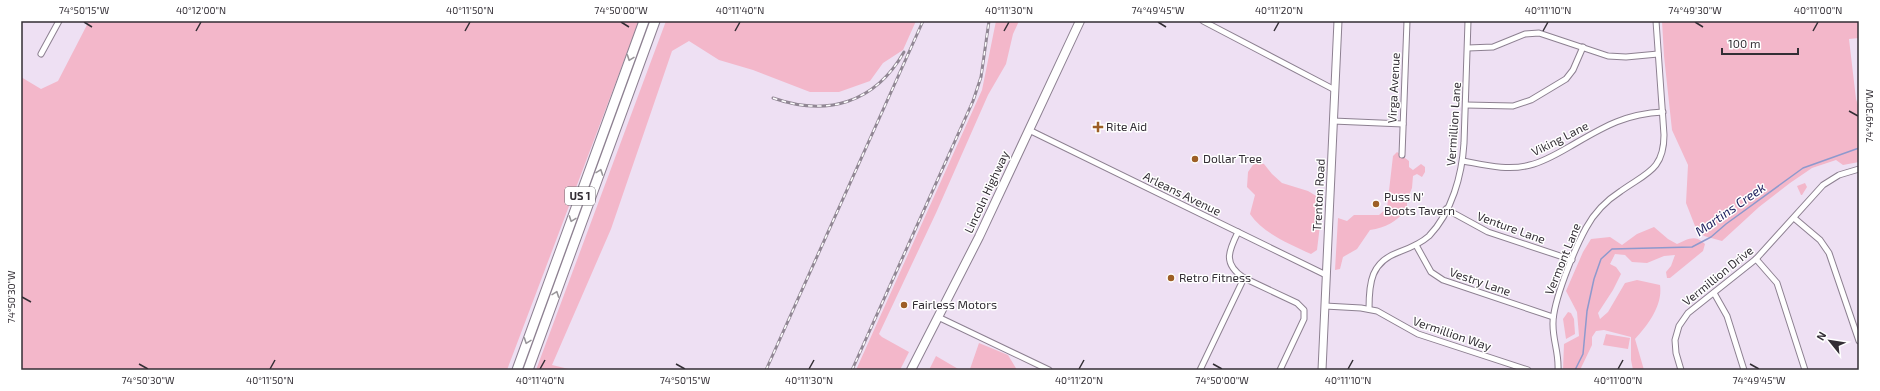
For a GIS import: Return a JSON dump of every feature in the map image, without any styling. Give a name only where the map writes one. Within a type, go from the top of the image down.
[{"type":"highway","name":"US 1","points":[[517,370],[644,21]]},
{"type":"highway","name":"US 1","points":[[528,370],[655,21]]},
{"type":"main road","name":"Lincoln Highway","points":[[911,370],[979,237],[1080,21]]},
{"type":"main road","name":"Trenton Road","points":[[1322,370],[1338,21]]},
{"type":"street","points":[[41,54],[59,21]]},
{"type":"street","points":[[1203,21],[1335,90]]},
{"type":"street","name":"Virga Avenue","points":[[1402,155],[1407,21]]},
{"type":"street","name":"Vermillion Lane","points":[[1369,309],[1370,286],[1378,266],[1390,256],[1416,245],[1429,235],[1446,209],[1458,185],[1463,161],[1468,21]]},
{"type":"street","name":"Vermont Lane","points":[[1558,370],[1558,353],[1553,332],[1553,317],[1558,295],[1587,226],[1602,207],[1620,191],[1649,173],[1658,162],[1663,151],[1663,112],[1656,21]]},
{"type":"street","points":[[1468,48],[1493,47],[1518,36],[1532,33],[1544,34],[1617,57],[1658,54]]},
{"type":"street","points":[[1466,105],[1513,106],[1531,100],[1566,79],[1573,70],[1583,47]]},
{"type":"street","name":"Viking Lane","points":[[1463,161],[1497,167],[1530,166],[1548,158],[1618,120],[1638,114],[1663,112]]},
{"type":"street","points":[[1334,121],[1403,124]]},
{"type":"street","name":"Arleans Avenue","points":[[1029,130],[1326,275]]},
{"type":"street","name":"Vermillion Drive","points":[[1681,370],[1675,349],[1675,340],[1679,326],[1693,308],[1756,259],[1823,185],[1839,175],[1859,169]]},
{"type":"street","name":"Venture Lane","points":[[1446,209],[1488,232],[1572,260]]},
{"type":"street","points":[[1794,218],[1820,240],[1830,253],[1859,342]]},
{"type":"street","points":[[1238,232],[1231,246],[1229,257],[1232,268],[1244,278],[1297,303],[1304,310],[1304,319],[1280,370]]},
{"type":"street","name":"Vestry Lane","points":[[1416,245],[1431,272],[1443,280],[1553,317]]},
{"type":"street","points":[[1756,259],[1777,282],[1805,370]]},
{"type":"street","points":[[1200,370],[1244,278]]},
{"type":"street","points":[[1714,293],[1727,316],[1744,370]]},
{"type":"street","name":"Vermillion Way","points":[[1325,306],[1369,309],[1382,314],[1418,334],[1528,370]]},
{"type":"street","points":[[938,317],[1050,370]]},
{"type":"shaded area","points":[[89,21],[639,21],[507,370],[21,370],[21,77],[41,89],[58,81]]},
{"type":"shaded area","points":[[666,21],[916,21],[903,50],[883,63],[870,81],[839,92],[810,92],[753,70],[719,60],[689,41],[672,51],[611,229],[552,365],[573,370],[536,370]]},
{"type":"shaded area","points":[[996,21],[1019,21],[1013,34],[1006,64],[988,95],[936,213],[879,334],[909,352],[900,370],[856,370],[982,90]]},
{"type":"shaded area","points":[[1662,21],[1859,21],[1859,38],[1849,39],[1856,99],[1859,108],[1859,162],[1843,165],[1836,160],[1812,168],[1759,207],[1722,241],[1704,236],[1695,226],[1686,203],[1688,165],[1672,130],[1664,56]]},
{"type":"shaded area","points":[[1397,152],[1409,161],[1409,167],[1413,170],[1421,164],[1425,167],[1425,172],[1422,177],[1417,174],[1413,176],[1412,188],[1407,200],[1407,210],[1399,217],[1381,228],[1370,230],[1357,249],[1343,257],[1340,269],[1335,270],[1338,218],[1347,221],[1354,215],[1379,215],[1387,208],[1393,156]]},
{"type":"shaded area","points":[[1255,162],[1264,164],[1282,183],[1308,191],[1323,200],[1317,250],[1311,254],[1270,233],[1250,214],[1255,195],[1247,187],[1248,172]]},
{"type":"shaded area","points":[[1805,183],[1807,187],[1801,195],[1797,186]]},
{"type":"shaded area","points":[[1654,227],[1668,239],[1677,244],[1691,238],[1695,238],[1705,244],[1703,251],[1670,278],[1667,278],[1666,272],[1671,266],[1675,255],[1664,256],[1647,263],[1632,262],[1625,255],[1615,254],[1610,264],[1616,267],[1621,274],[1613,290],[1598,313],[1600,319],[1608,312],[1625,283],[1637,280],[1660,285],[1659,300],[1654,314],[1635,339],[1644,370],[1633,370],[1631,360],[1631,337],[1604,330],[1596,331],[1592,337],[1592,345],[1580,370],[1563,370],[1564,344],[1579,336],[1577,312],[1566,291],[1583,252],[1591,239],[1610,237],[1622,245],[1637,234]]},
{"type":"shaded area","points":[[1568,312],[1571,313],[1574,319],[1575,334],[1566,339],[1563,319]]},
{"type":"shaded area","points":[[1606,334],[1630,338],[1628,349],[1603,345]]},
{"type":"shaded area","points":[[979,343],[1008,355],[1017,370],[964,370],[970,369]]},
{"type":"shaded area","points":[[936,356],[960,370],[929,370]]},
{"type":"waterway","name":"Martins Creek","points":[[1575,370],[1583,354],[1587,311],[1594,279],[1601,259],[1612,249],[1692,247],[1711,237],[1726,224],[1803,168],[1859,148]]},
{"type":"railway","points":[[766,370],[923,21]]},
{"type":"railway","points":[[852,370],[973,101],[981,77],[989,21]]},
{"type":"railway","points":[[773,98],[793,104],[812,106],[831,105],[848,101],[864,94],[879,83],[892,69],[904,52]]},
{"type":"place","name":"Rite Aid","points":[[1098,127]]},
{"type":"place","name":"Dollar Tree","points":[[1195,159]]},
{"type":"place","name":"Puss N' Boots Tavern","points":[[1376,204]]},
{"type":"place","name":"Retro Fitness","points":[[1171,278]]},
{"type":"place","name":"Fairless Motors","points":[[904,305]]}]
